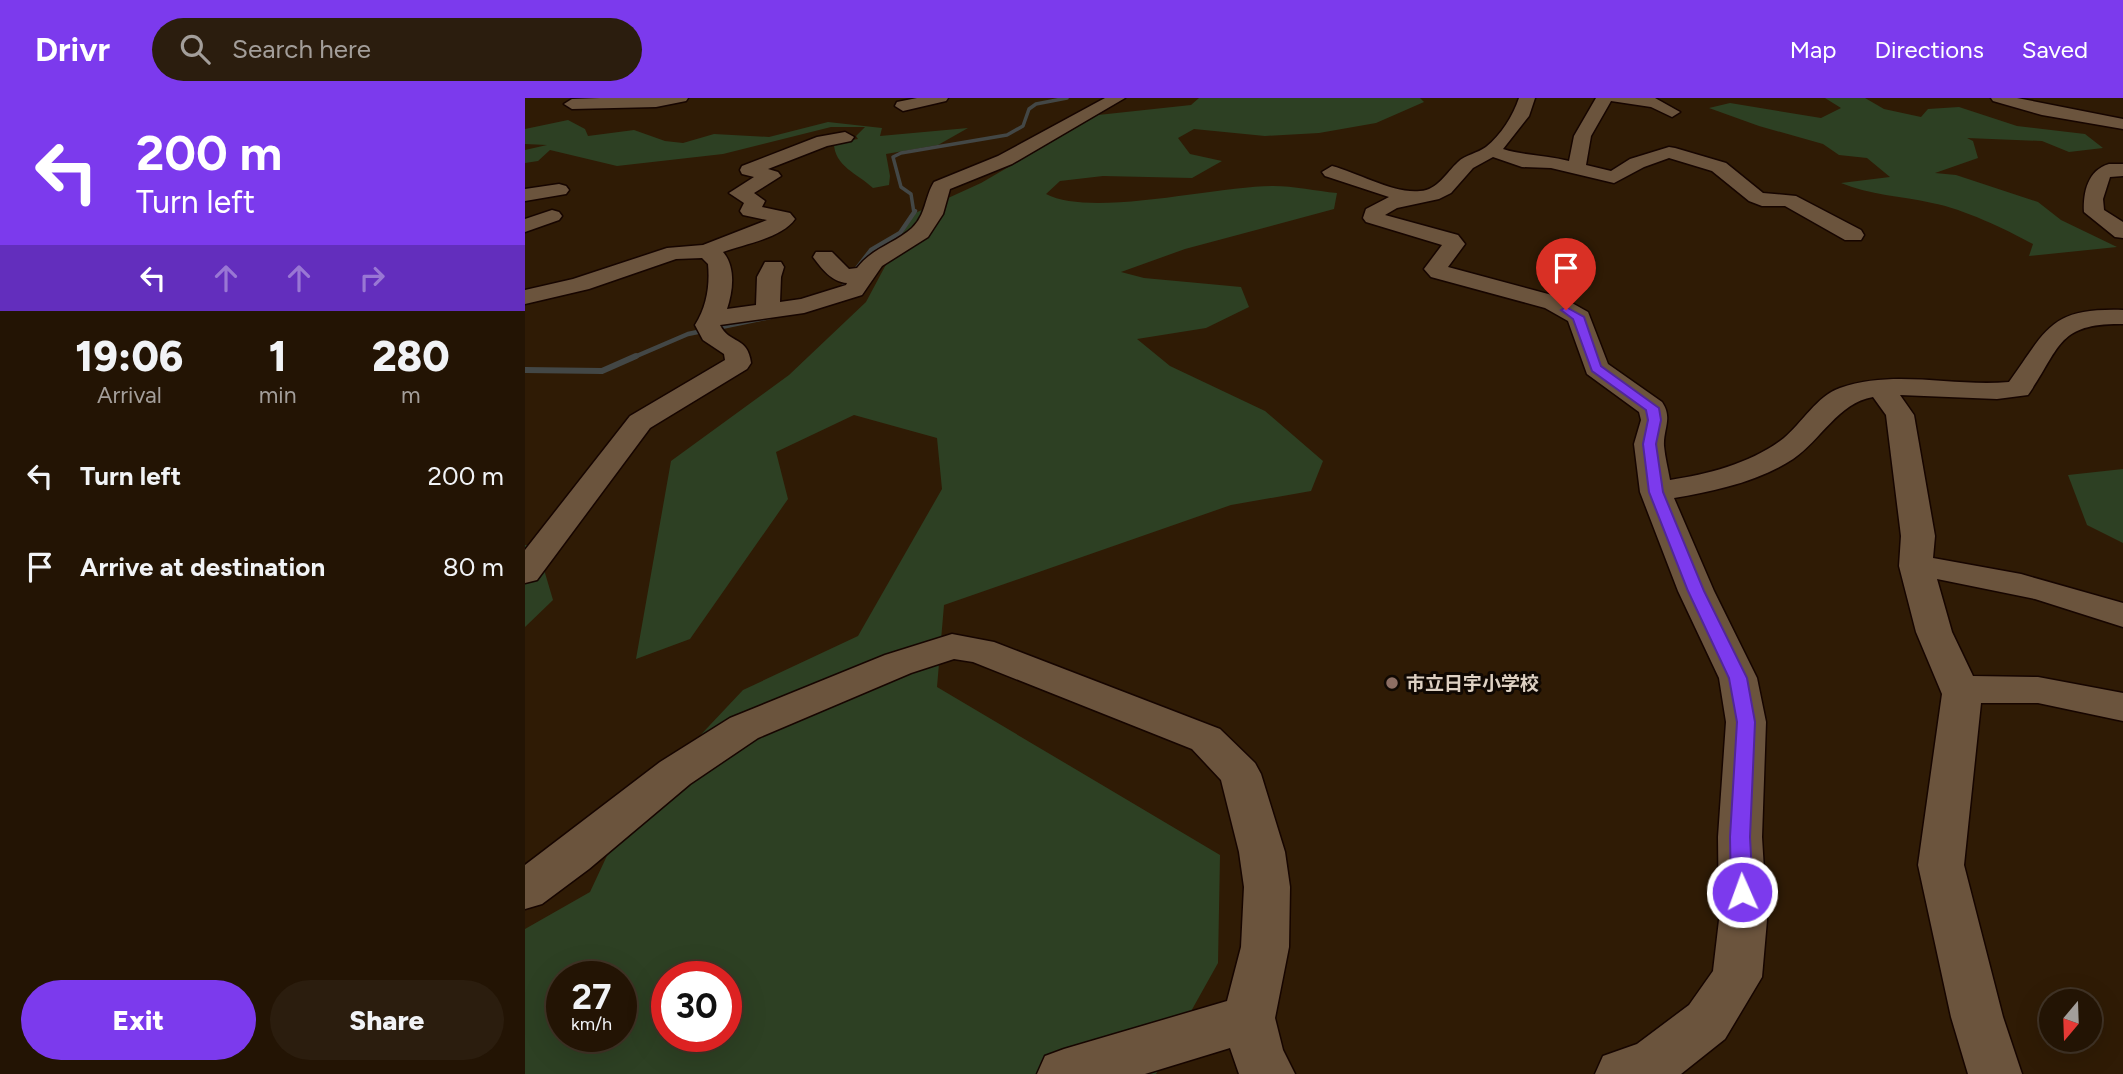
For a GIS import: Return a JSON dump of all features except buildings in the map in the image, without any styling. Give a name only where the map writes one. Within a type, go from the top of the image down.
[{"type":"street","points":[[572,104],[594,106],[621,100],[655,104],[680,98]]},
{"type":"street","points":[[913,102],[940,98]]},
{"type":"street","points":[[710,327],[824,299],[855,280],[874,261],[920,232],[933,214],[941,186],[1005,160],[1117,98]]},
{"type":"street","points":[[1526,98],[1521,116],[1492,151],[1466,164],[1444,189],[1391,203],[1376,210],[1373,218],[1450,240],[1454,244],[1435,269],[1439,272],[1554,303],[1579,317],[1596,368],[1652,408],[1655,420],[1649,444],[1656,492],[1696,591],[1738,678],[1746,722],[1740,837],[1743,920],[1737,977],[1707,1022],[1653,1064],[1622,1074]]},
{"type":"street","points":[[1574,166],[1579,161],[1578,145],[1601,109],[1604,98]]},
{"type":"street","points":[[1617,98],[1655,103],[1672,113]]},
{"type":"street","points":[[1999,98],[2042,110],[2123,124]]},
{"type":"street","points":[[594,106],[614,121]]},
{"type":"street","points":[[525,297],[587,283],[660,256],[706,251],[764,230],[785,219],[750,211],[755,201],[739,192],[771,176],[749,170],[823,141],[845,137]]},
{"type":"street","points":[[1492,151],[1522,160],[1574,166],[1614,177],[1637,163],[1669,152],[1719,167],[1756,197],[1762,200],[1789,200],[1853,235]]},
{"type":"street","points":[[2123,170],[2109,170],[2101,174],[2093,199],[2094,212],[2123,232]]},
{"type":"street","points":[[1332,172],[1379,189],[1418,198]]},
{"type":"street","points":[[525,195],[559,190]]},
{"type":"street","points":[[525,226],[552,216]]},
{"type":"street","points":[[706,251],[717,258],[721,289],[710,327]]},
{"type":"street","points":[[824,257],[855,280]]},
{"type":"street","points":[[768,313],[769,277],[773,267]]},
{"type":"street","points":[[1656,492],[1692,487],[1745,470],[1791,447],[1845,396],[1901,387],[1983,393],[2018,389],[2063,324],[2076,319],[2123,317]]},
{"type":"street","points":[[525,573],[640,422],[738,363],[737,351],[710,327]]},
{"type":"street","points":[[1881,389],[1900,415],[1918,536],[1916,566],[1934,632],[1962,694],[1941,865],[1977,1017],[1995,1074]]},
{"type":"street","points":[[1916,566],[2073,597],[2123,616]]},
{"type":"street","points":[[525,890],[573,856],[675,773],[744,728],[898,664],[952,646],[981,651],[1206,739],[1240,774],[1262,852],[1267,887],[1265,947],[1249,1018],[1259,1060],[1268,1074]]},
{"type":"street","points":[[1960,689],[2039,690],[2123,707]]},
{"type":"street","points":[[1064,1074],[1249,1018]]},
{"type":"green space","points":[[1199,98],[1420,98],[1424,102],[1376,123],[1319,133],[1265,136],[1194,129],[1178,138],[1190,154],[1222,161],[1192,178],[1103,176],[1060,181],[1046,194],[1067,201],[1093,203],[1273,186],[1337,193],[1334,209],[1185,249],[1121,272],[1144,278],[1241,287],[1249,307],[1206,328],[1137,339],[1170,366],[1265,411],[1323,461],[1311,491],[1231,505],[944,605],[937,687],[1220,855],[1218,963],[1156,1074],[525,1074],[525,929],[590,892],[627,813],[743,690],[858,636],[942,489],[937,438],[854,415],[776,452],[788,499],[690,639],[636,659],[671,461],[789,375],[866,302],[913,214],[981,183],[1098,115],[1191,105]]},
{"type":"green space","points":[[1825,98],[1865,98],[1884,109],[1921,117],[1928,109],[1959,107],[2017,126],[2085,134],[2103,148],[2069,152],[2042,141],[1967,138],[1973,141],[1978,158],[1935,173],[1956,175],[2038,202],[2061,220],[2117,247],[2029,256],[2033,244],[1971,215],[1944,206],[1874,193],[1841,183],[1890,177],[1867,158],[1839,155],[1823,144],[1759,126],[1709,108],[1730,103],[1821,118],[1841,108]]},
{"type":"green space","points":[[568,120],[585,129],[588,136],[634,130],[665,141],[683,143],[714,134],[769,137],[828,122],[882,128],[880,136],[968,128],[938,145],[886,154],[889,185],[873,188],[842,164],[835,151],[834,143],[858,139],[856,136],[865,127],[831,127],[723,154],[617,166],[550,150],[538,161],[525,163],[525,150],[547,145],[525,144],[525,129]]},
{"type":"green space","points":[[2123,469],[2123,543],[2087,525],[2068,475]]},
{"type":"green space","points":[[525,545],[537,546],[553,600],[525,627]]},
{"type":"waterway","points":[[914,213],[911,194],[901,187],[893,157],[901,153],[1007,135],[1023,126],[1029,109],[1036,104],[1067,98]]},
{"type":"waterway","points":[[838,293],[871,250],[900,233],[914,213]]},
{"type":"waterway","points":[[632,358],[688,334],[770,317]]},
{"type":"waterway","points":[[525,370],[602,371],[636,356]]},
{"type":"place","name":"市立日宇小学校","points":[[1392,683]]},
{"type":"route","points":[[1566,310],[1579,317],[1596,368],[1652,408],[1655,420],[1649,444],[1656,492],[1696,591],[1738,678],[1746,722],[1740,837],[1742,892]]}]
